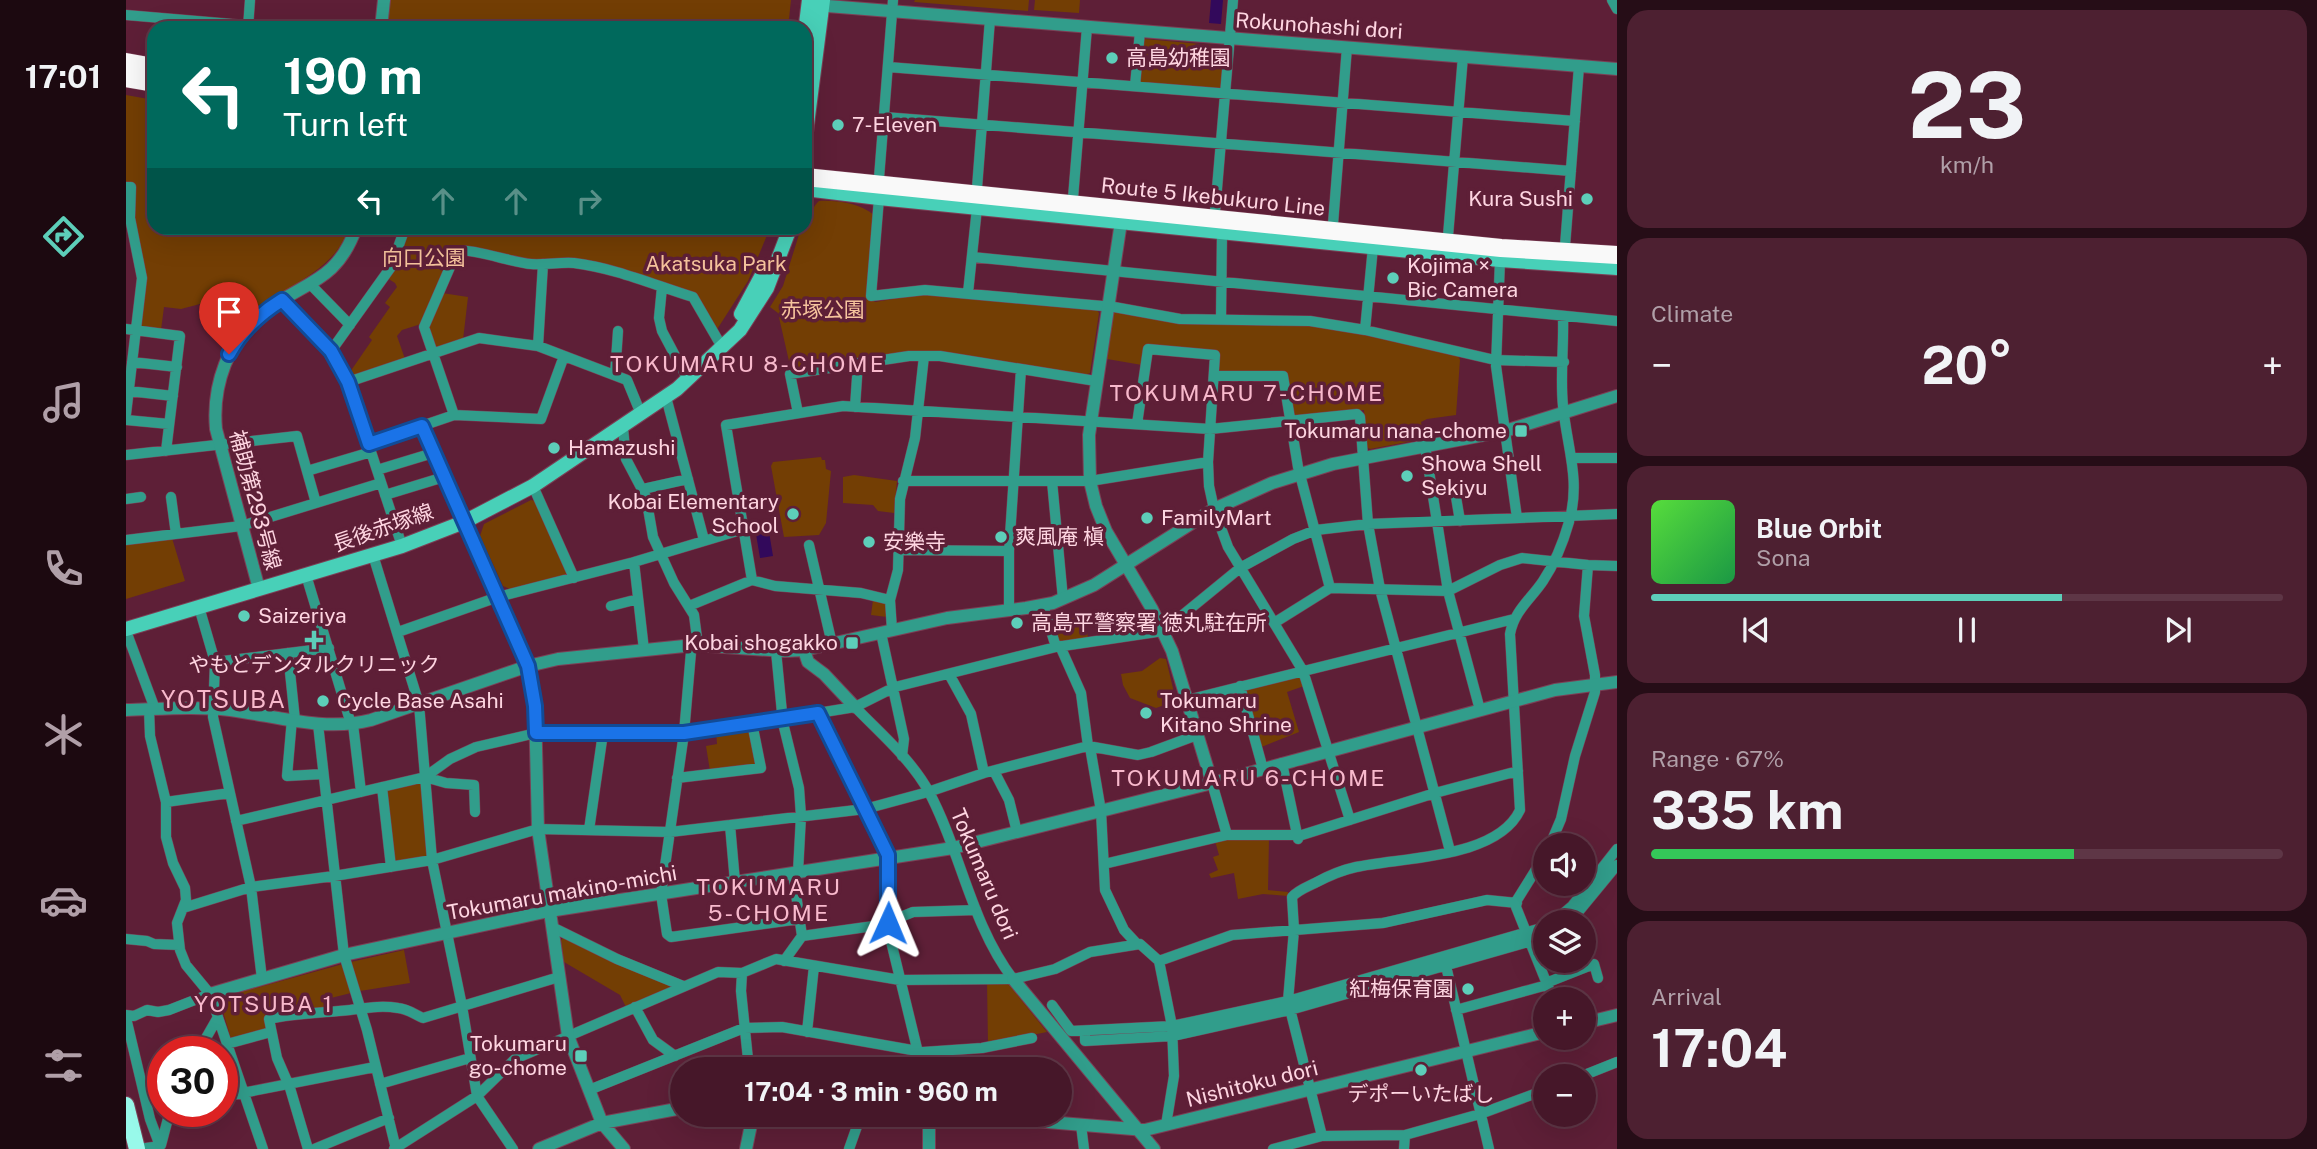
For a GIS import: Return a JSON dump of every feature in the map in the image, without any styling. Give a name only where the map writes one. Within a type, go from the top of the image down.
[{"type":"highway","points":[[126,62],[147,66]]},
{"type":"highway","points":[[126,78],[147,82]]},
{"type":"highway","name":"Route 5 Ikebukuro Line","points":[[812,178],[1501,248],[1617,255]]},
{"type":"highway","name":"Route 5 Ikebukuro Line","points":[[812,184],[1501,254],[1617,261]]},
{"type":"highway","points":[[126,1105],[148,1148]]},
{"type":"highway","points":[[126,1126],[131,1149]]},
{"type":"main road","points":[[809,21],[816,3]]},
{"type":"main road","points":[[812,53],[816,3]]},
{"type":"main road","points":[[812,171],[1448,236],[1617,248]]},
{"type":"main road","points":[[812,190],[1500,260],[1617,268]]},
{"type":"main road","name":"長後赤塚線","points":[[725,343],[767,265],[778,235]]},
{"type":"main road","name":"長後赤塚線","points":[[126,630],[402,546],[464,522],[533,486],[666,397],[688,380],[740,330],[759,303],[776,270],[788,235]]},
{"type":"street","points":[[248,21],[250,0]]},
{"type":"street","points":[[382,21],[384,0]]},
{"type":"street","points":[[1216,212],[1233,0]]},
{"type":"street","points":[[1612,0],[1617,9]]},
{"type":"street","name":"Rokunohashi dori","points":[[816,3],[892,6],[990,19],[1617,69]]},
{"type":"street","points":[[879,178],[892,6]]},
{"type":"street","points":[[126,15],[187,21]]},
{"type":"street","points":[[977,188],[990,19]]},
{"type":"street","points":[[1073,198],[1087,27]]},
{"type":"street","points":[[1135,86],[1140,31]]},
{"type":"street","points":[[1333,224],[1347,47]]},
{"type":"street","points":[[1448,236],[1463,57]]},
{"type":"street","points":[[1565,246],[1579,66]]},
{"type":"street","points":[[888,67],[1575,121]]},
{"type":"street","points":[[884,117],[1571,171]]},
{"type":"street","points":[[126,187],[131,187],[130,218],[142,278],[131,330],[132,362],[126,411]]},
{"type":"street","points":[[878,198],[871,296],[925,290],[1108,307],[1180,319],[1310,321],[1365,330],[1495,360],[1564,362]]},
{"type":"street","points":[[968,293],[977,208]]},
{"type":"street","points":[[1121,222],[1090,422],[1090,481],[1103,525],[1163,631],[1187,700],[1227,835]]},
{"type":"street","points":[[1221,319],[1222,232]]},
{"type":"street","name":"補助第293号線","points":[[259,589],[220,445],[215,410],[217,391],[225,363],[237,340],[249,325],[263,312],[311,285],[336,264],[348,248],[353,235]]},
{"type":"street","points":[[331,351],[391,267],[402,235]]},
{"type":"street","points":[[1365,330],[1373,247]]},
{"type":"street","points":[[454,415],[424,327],[457,251],[463,248],[481,255],[532,264],[574,263],[631,276],[693,297],[725,343]]},
{"type":"street","points":[[972,257],[1617,321]]},
{"type":"street","points":[[1500,260],[1495,360],[1517,518]]},
{"type":"street","points":[[538,346],[543,264]]},
{"type":"street","points":[[311,285],[350,325]]},
{"type":"street","points":[[662,287],[659,318],[662,331],[688,380]]},
{"type":"street","points":[[282,300],[331,351],[348,382],[402,546]]},
{"type":"street","points":[[1322,1136],[1289,1006],[1294,930],[1292,897],[1318,879],[1354,868],[1486,843],[1496,838],[1517,816],[1521,804],[1510,640],[1514,619],[1555,561],[1571,515],[1574,475],[1564,413],[1563,316]]},
{"type":"street","points":[[131,330],[180,336],[166,451]]},
{"type":"street","points":[[615,375],[618,331]]},
{"type":"street","points":[[348,382],[479,338],[538,346],[627,380],[641,414]]},
{"type":"street","points":[[1137,424],[1148,349],[1215,355],[1208,462],[1214,509],[1225,541],[1303,671],[1350,820]]},
{"type":"street","points":[[307,471],[454,415],[541,419],[564,356]]},
{"type":"street","points":[[902,755],[904,739],[887,632],[890,600],[898,570],[900,499],[915,438],[924,356]]},
{"type":"street","points":[[798,413],[790,374],[858,363],[940,356],[1096,381]]},
{"type":"street","points":[[132,362],[177,367]]},
{"type":"street","points":[[855,407],[858,363]]},
{"type":"street","points":[[1009,610],[1009,551],[1021,369]]},
{"type":"street","points":[[1214,376],[1283,376],[1299,473],[1330,588]]},
{"type":"street","points":[[129,391],[173,396]]},
{"type":"street","points":[[126,710],[214,708],[318,724],[352,724],[371,720],[528,666],[558,659],[694,645],[776,651],[804,650],[951,618],[1043,605],[1094,585],[1214,509],[1299,473],[1363,457],[1505,430],[1617,396]]},
{"type":"street","points":[[666,397],[704,540]]},
{"type":"street","points":[[752,580],[726,425],[855,407],[1210,429],[1357,414],[1360,417],[1368,524],[1380,589],[1450,851]]},
{"type":"street","points":[[126,420],[169,424]]},
{"type":"street","points":[[422,426],[528,666],[535,706],[538,829],[568,1036],[603,1123],[624,1149]]},
{"type":"street","points":[[623,428],[626,459],[643,489],[653,537],[674,583],[695,615],[697,638],[691,652],[684,733],[661,894],[667,934],[671,937],[800,919]]},
{"type":"street","points":[[126,455],[297,436],[316,503]]},
{"type":"street","points":[[1425,446],[1448,591],[1480,710]]},
{"type":"street","points":[[377,470],[433,453]]},
{"type":"street","points":[[1573,458],[1617,458]]},
{"type":"street","points":[[904,481],[1090,481],[1208,462]]},
{"type":"street","points":[[385,495],[444,477]]},
{"type":"street","points":[[643,489],[688,479]]},
{"type":"street","points":[[1052,481],[1063,599]]},
{"type":"street","points":[[126,540],[241,526],[381,483]]},
{"type":"street","points":[[533,486],[574,578]]},
{"type":"street","points":[[126,499],[141,496]]},
{"type":"street","points":[[171,496],[176,534]]},
{"type":"street","points":[[1456,497],[1460,521]]},
{"type":"street","points":[[236,821],[425,777],[464,752],[536,733],[684,733],[782,719],[855,706],[895,687],[1058,646],[1163,631],[1240,568],[1293,538],[1316,530],[1368,524],[1617,514]]},
{"type":"street","points":[[398,632],[498,597],[634,562],[744,529]]},
{"type":"street","points":[[809,545],[832,644]]},
{"type":"street","points":[[898,550],[1009,551]]},
{"type":"street","points":[[373,555],[419,704],[432,860],[463,1006],[477,1096],[513,1149]]},
{"type":"street","points":[[1274,623],[1330,588],[1448,591],[1517,559],[1528,557],[1617,566]]},
{"type":"street","points":[[634,562],[644,650]]},
{"type":"street","points":[[1555,833],[1561,819],[1574,756],[1592,704],[1595,684],[1584,616],[1588,565]]},
{"type":"street","points":[[306,575],[352,724],[361,792]]},
{"type":"street","points":[[689,606],[752,580],[775,586],[862,593],[890,600]]},
{"type":"street","points":[[611,606],[638,599]]},
{"type":"street","points":[[1043,605],[1058,646],[1081,693],[1101,811],[1105,890],[1124,930],[1137,944]]},
{"type":"street","points":[[199,607],[215,662],[213,717],[251,887],[262,979]]},
{"type":"street","points":[[1187,700],[1514,619]]},
{"type":"street","points":[[126,630],[152,709],[150,736],[166,802],[166,837],[173,863],[185,888],[186,900],[177,923],[179,945],[186,965],[210,994],[224,1036]]},
{"type":"street","points":[[215,662],[329,648]]},
{"type":"street","name":"Tokumaru dori","points":[[804,650],[808,662],[824,674],[902,755],[929,792],[976,910],[998,957],[1013,979],[1154,1149]]},
{"type":"street","points":[[776,651],[782,719],[796,768],[802,816],[795,873],[802,936],[784,961]]},
{"type":"street","points":[[288,653],[294,720],[287,776],[323,774]]},
{"type":"street","points":[[949,674],[971,714],[989,772],[1009,800],[1017,832]]},
{"type":"street","name":"Tokumaru makino-michi","points":[[210,994],[344,955],[549,911],[953,848],[1212,783],[1565,688],[1617,682]]},
{"type":"street","points":[[1240,686],[1263,768]]},
{"type":"street","points":[[818,713],[888,859],[888,923],[919,1057]]},
{"type":"street","points":[[677,778],[761,768],[752,723]]},
{"type":"street","points":[[318,724],[344,955],[395,1148],[477,1096],[515,1059],[718,972],[743,973],[776,959],[900,980],[1013,979],[1055,969],[1090,952],[1137,944],[1146,947],[1159,961],[1172,1031],[1174,1076],[1166,1125]]},
{"type":"street","points":[[589,830],[603,733]]},
{"type":"street","points":[[183,908],[251,887],[432,860],[538,829],[670,832],[865,808],[1089,746],[1138,755],[1197,736]]},
{"type":"street","points":[[1282,764],[1298,837]]},
{"type":"street","points":[[1104,864],[1227,835],[1298,837],[1435,793],[1518,771]]},
{"type":"street","points":[[425,777],[446,783],[474,785],[475,813]]},
{"type":"street","points":[[382,787],[391,867]]},
{"type":"street","points":[[166,802],[230,793]]},
{"type":"street","points":[[730,825],[735,882]]},
{"type":"street","points":[[1567,910],[1617,849]]},
{"type":"street","points":[[1580,910],[1617,865]]},
{"type":"street","points":[[1533,876],[1517,904],[1548,987]]},
{"type":"street","points":[[1159,961],[1232,935],[1383,923],[1487,900],[1517,904]]},
{"type":"street","points":[[802,936],[888,923],[913,912],[976,910]]},
{"type":"street","points":[[552,927],[617,959],[683,986]]},
{"type":"street","points":[[1052,1005],[1071,1031],[1172,1031],[1289,1006],[1446,966],[1533,935]]},
{"type":"street","points":[[1289,1006],[1533,938]]},
{"type":"street","points":[[126,939],[179,945]]},
{"type":"street","points":[[1456,1010],[1547,984],[1594,964],[1598,978]]},
{"type":"street","points":[[807,1031],[814,966]]},
{"type":"street","points":[[1446,966],[1489,1149]]},
{"type":"street","points":[[743,973],[741,990],[748,1057]]},
{"type":"street","points":[[308,1149],[277,1058],[269,1019],[360,1008],[398,1008],[423,1018],[559,977]]},
{"type":"street","points":[[148,1148],[150,1119],[126,1016],[134,1016],[147,1010],[169,1010],[210,994]]},
{"type":"street","points":[[635,1007],[653,1040],[675,1056]]},
{"type":"street","points":[[1596,1020],[1617,1015]]},
{"type":"street","points":[[207,1036],[218,1017]]},
{"type":"street","points":[[589,1090],[744,1028],[782,1027],[918,1051],[982,1048],[1032,1038]]},
{"type":"street","points":[[238,1041],[271,1032]]},
{"type":"street","name":"Nishitoku dori","points":[[1072,1124],[1137,1130],[1166,1125],[1533,1035]]},
{"type":"street","points":[[380,1084],[470,1058]]},
{"type":"street","points":[[1596,1070],[1617,1062]]},
{"type":"street","points":[[238,1094],[375,1067]]},
{"type":"street","points":[[238,1078],[263,1149]]},
{"type":"street","points":[[1273,1149],[1322,1136],[1405,1135],[1480,1114],[1533,1094]]},
{"type":"street","points":[[539,1149],[603,1123],[670,1110]]},
{"type":"street","points":[[314,1149],[389,1118]]},
{"type":"street","points":[[1081,1125],[1084,1149]]},
{"type":"street","points":[[148,1148],[160,1127]]},
{"type":"street","points":[[746,1149],[751,1127]]},
{"type":"street","points":[[849,1149],[857,1127]]},
{"type":"street","points":[[929,1127],[929,1149]]},
{"type":"street","points":[[1404,1149],[1405,1135]]},
{"type":"green space","points":[[389,0],[791,0],[789,21],[388,21]]},
{"type":"green space","points":[[1029,0],[1028,11],[914,2]]},
{"type":"green space","points":[[1035,0],[1080,0],[1079,13],[1034,10]]},
{"type":"green space","points":[[1145,39],[1222,46],[1221,87],[1217,90],[1141,84],[1138,80],[1141,42]]},
{"type":"green space","points":[[126,95],[147,99],[147,235],[346,235],[341,245],[316,271],[268,302],[240,325],[236,326],[219,308],[200,304],[181,309],[164,307],[161,330],[142,328],[140,325],[145,279],[126,183]]},
{"type":"green space","name":"赤塚公園","points":[[819,201],[834,201],[863,208],[874,215],[867,295],[875,302],[924,294],[1096,309],[1099,313],[1090,373],[1085,375],[945,353],[791,370],[778,313],[770,307],[783,286],[799,235],[812,235],[812,210]]},
{"type":"green space","name":"Akatsuka Park","points":[[405,235],[767,235],[748,281],[716,331],[700,303],[629,272],[532,261],[463,245],[456,249],[421,324],[402,330],[397,336],[405,359],[351,377],[348,375],[372,340],[369,337],[390,307],[385,303],[397,287],[387,278]]},
{"type":"green space","points":[[442,293],[468,297],[463,340],[438,349],[434,347],[429,324]]},
{"type":"green space","points":[[1128,309],[1158,318],[1264,321],[1339,328],[1457,353],[1460,360],[1456,415],[1421,422],[1424,439],[1370,449],[1366,447],[1364,410],[1297,417],[1293,413],[1286,373],[1221,373],[1210,351],[1146,345],[1142,365],[1107,359],[1110,313]]},
{"type":"green space","points":[[821,457],[825,460],[826,469],[831,471],[826,523],[819,535],[784,537],[771,466],[773,462]]},
{"type":"green space","points":[[854,475],[897,481],[894,513],[878,511],[873,505],[843,503],[843,477]]},
{"type":"green space","points":[[531,500],[535,501],[567,572],[566,575],[512,590],[503,586],[480,536],[484,524]]},
{"type":"green space","points":[[172,538],[185,581],[126,599],[126,544]]},
{"type":"green space","points":[[873,600],[885,603],[887,617],[871,615]]},
{"type":"green space","points":[[1076,613],[1077,620],[1085,618],[1088,638],[1061,642],[1054,627],[1064,625],[1063,617]]},
{"type":"green space","points":[[1160,658],[1166,659],[1176,701],[1156,708],[1130,698],[1121,674],[1142,671]]},
{"type":"green space","points":[[1298,676],[1302,678],[1304,686],[1287,692],[1299,732],[1259,748],[1245,693],[1247,688]]},
{"type":"green space","points":[[747,727],[751,729],[757,762],[754,766],[710,771],[706,746],[717,744],[716,731]]},
{"type":"green space","points":[[418,782],[423,785],[427,854],[425,857],[396,862],[392,859],[386,793],[388,790]]},
{"type":"green space","points":[[1230,838],[1269,838],[1268,890],[1288,892],[1288,896],[1263,894],[1238,899],[1234,873],[1211,878],[1209,874],[1218,870],[1213,857],[1219,855],[1215,841]]},
{"type":"green space","points":[[564,937],[669,983],[669,988],[626,1007],[620,995],[564,962],[561,940]]},
{"type":"green space","points":[[404,950],[410,983],[360,991],[351,962]]},
{"type":"green space","points":[[343,964],[351,993],[323,1000],[325,1008],[309,1009],[268,1025],[265,1030],[238,1037],[230,1036],[219,998]]},
{"type":"green space","points":[[987,982],[1007,982],[1047,1032],[988,1044]]},
{"type":"shaded area","points":[[1211,0],[1223,0],[1221,24],[1209,23]]},
{"type":"shaded area","points":[[768,526],[773,556],[760,558],[755,528]]},
{"type":"place","name":"高島幼稚園","points":[[1112,58]]},
{"type":"place","name":"7-Eleven","points":[[838,125]]},
{"type":"place","name":"Kura Sushi","points":[[1587,199]]},
{"type":"place","name":"Kojima × Bic Camera","points":[[1393,278]]},
{"type":"place","name":"Tokumaru nana-chome","points":[[1521,431]]},
{"type":"place","name":"Hamazushi","points":[[554,448]]},
{"type":"place","name":"Showa Shell Sekiyu","points":[[1407,476]]},
{"type":"place","name":"Kobai Elementary School","points":[[793,514]]},
{"type":"place","name":"FamilyMart","points":[[1147,518]]},
{"type":"place","name":"爽風庵 槇","points":[[1001,537]]},
{"type":"place","name":"安樂寺","points":[[869,542]]},
{"type":"place","name":"Saizeriya","points":[[244,616]]},
{"type":"place","name":"高島平警察署 徳丸駐在所","points":[[1017,623]]},
{"type":"place","name":"やもとデンタルクリニック","points":[[314,640]]},
{"type":"place","name":"Kobai shogakko","points":[[852,643]]},
{"type":"place","name":"Cycle Base Asahi","points":[[323,701]]},
{"type":"place","name":"Tokumaru Kitano Shrine","points":[[1146,713]]},
{"type":"place","name":"紅梅保育園","points":[[1468,989]]},
{"type":"place","name":"Tokumaru go-chome","points":[[581,1056]]},
{"type":"place","name":"デポーいたばし","points":[[1421,1070]]},
{"type":"district","name":"TOKUMARU 8-CHOME","points":[[748,364]]},
{"type":"district","name":"TOKUMARU 7-CHOME","points":[[1247,393]]},
{"type":"district","name":"YOTSUBA","points":[[224,700]]},
{"type":"district","name":"TOKUMARU 6-CHOME","points":[[1249,778]]},
{"type":"district","name":"TOKUMARU 5-CHOME","points":[[769,900]]},
{"type":"district","name":"YOTSUBA 1","points":[[264,1004]]},
{"type":"route","points":[[229,354],[249,325],[282,300],[331,351],[348,382],[369,444],[422,426],[528,666],[535,706],[536,733],[684,733],[818,713],[888,855],[888,923]]},
{"type":"park label","name":"向口公園","points":[[424,258]]}]
